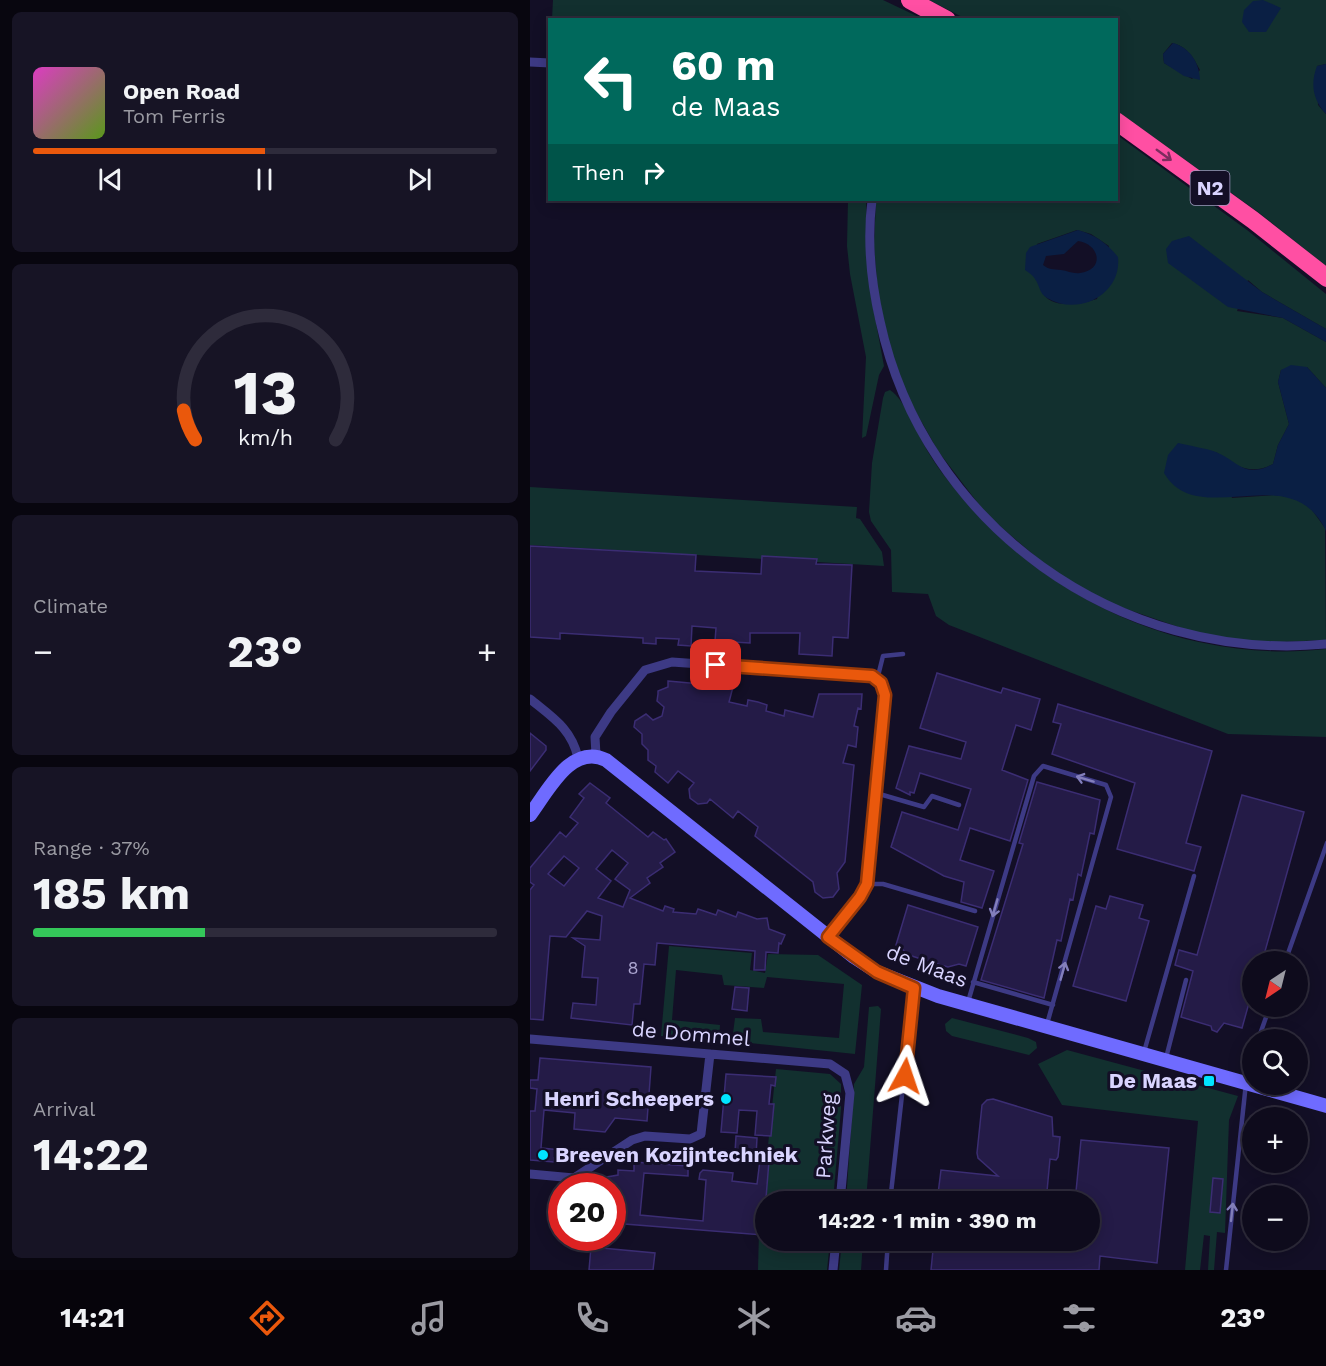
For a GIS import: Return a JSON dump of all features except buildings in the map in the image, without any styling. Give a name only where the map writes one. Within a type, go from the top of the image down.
[{"type":"highway","points":[[910,0],[943,18]]},
{"type":"highway","name":"N2","points":[[1118,122],[1253,220],[1326,278]]},
{"type":"street","points":[[530,62],[548,63]]},
{"type":"street","points":[[872,201],[870,245],[875,296],[894,376],[934,454],[983,517],[1053,576],[1111,608],[1150,624],[1228,642],[1261,646],[1326,644]]},
{"type":"street","points":[[530,815],[570,763],[578,758],[596,756],[595,737],[611,712],[646,670],[672,662],[872,676],[877,680],[885,695],[867,884],[860,897],[828,937]]},
{"type":"street","points":[[530,699],[564,727],[574,741],[578,758]]},
{"type":"street","name":"de Maas","points":[[596,756],[606,760],[828,937],[877,972],[914,988],[967,1004],[1242,1082]]},
{"type":"street","name":"de Dommel","points":[[530,1039],[830,1064],[845,1074]]},
{"type":"street","points":[[530,1174],[574,1178],[632,1140],[644,1136],[690,1139],[701,1134],[710,1054]]},
{"type":"street","name":"Parkweg","points":[[841,1191],[850,1093],[845,1074]]},
{"type":"street","name":"de Maas","points":[[1288,1095],[1326,1106]]},
{"type":"street","points":[[833,1270],[835,1251]]},
{"type":"lane","points":[[877,680],[883,656],[903,654]]},
{"type":"lane","points":[[967,1004],[1034,776],[1043,766],[1106,785],[1111,797],[1047,1027]]},
{"type":"lane","points":[[876,793],[924,807],[932,796],[959,805]]},
{"type":"lane","points":[[1289,951],[1326,843]]},
{"type":"lane","points":[[1144,1054],[1194,876]]},
{"type":"lane","points":[[867,884],[883,884],[975,911]]},
{"type":"lane","points":[[1165,1060],[1186,980]]},
{"type":"lane","points":[[974,982],[1053,1005]]},
{"type":"lane","points":[[891,1191],[914,988]]},
{"type":"lane","points":[[1226,1270],[1245,1095]]},
{"type":"lane","points":[[886,1270],[887,1251]]},
{"type":"green space","points":[[553,0],[883,0],[921,18],[552,18]]},
{"type":"green space","points":[[929,0],[1326,0],[1326,64],[1317,66],[1318,105],[1326,114],[1326,266],[1258,212],[1118,112],[1118,18],[964,18]],"holes":[[[1172,43],[1189,53],[1200,70],[1192,79],[1164,63],[1163,54]]]},
{"type":"green space","points":[[1118,136],[1247,230],[1326,294],[1326,329],[1262,292],[1248,280],[1237,311],[1283,318],[1326,342],[1326,388],[1307,367],[1281,370],[1278,382],[1289,424],[1278,445],[1273,464],[1265,468],[1243,468],[1216,452],[1232,498],[1274,495],[1297,498],[1312,510],[1325,528],[1326,640],[1261,643],[1196,633],[1112,604],[1055,573],[987,515],[938,451],[906,394],[893,360],[878,294],[874,245],[876,201],[1118,201]],"holes":[[[1077,230],[1091,234],[1109,246],[1097,299],[1063,304],[1045,296],[1038,276],[1037,244]]]},
{"type":"green space","points":[[848,201],[866,201],[871,296],[884,366],[879,375],[866,436],[862,438],[866,357],[847,246]]},
{"type":"green space","points":[[890,390],[907,410],[926,448],[954,488],[990,527],[1030,562],[1073,592],[1120,616],[1169,634],[1220,646],[1273,651],[1326,649],[1326,737],[1228,734],[949,625],[936,616],[928,594],[892,592],[891,550],[871,521],[869,512],[872,463],[883,398],[885,392]]},
{"type":"green space","points":[[530,487],[857,507],[856,518],[860,519],[882,552],[884,566],[530,545]]},
{"type":"green space","points":[[669,946],[752,953],[750,970],[765,973],[768,954],[818,955],[862,985],[855,1054],[732,1041],[735,1018],[761,1019],[763,1032],[839,1038],[844,984],[767,977],[764,988],[724,985],[722,975],[676,970],[672,1020],[720,1025],[719,1041],[661,1036]]},
{"type":"green space","points":[[878,1006],[881,1009],[867,1191],[847,1191],[854,1084],[864,1067],[869,1007]]},
{"type":"green space","points":[[952,1018],[1028,1038],[1036,1042],[1037,1048],[1029,1055],[952,1036],[946,1031],[945,1024]]},
{"type":"green space","points":[[1067,1050],[1238,1096],[1229,1120],[1225,1233],[1217,1232],[1214,1270],[1208,1270],[1210,1236],[1204,1235],[1200,1270],[1185,1270],[1198,1121],[1062,1105],[1038,1064]]},
{"type":"green space","points":[[776,1069],[830,1074],[841,1084],[834,1191],[763,1191]]},
{"type":"green space","points":[[758,1251],[829,1251],[827,1270],[758,1270]]},
{"type":"green space","points":[[841,1251],[862,1251],[861,1270],[839,1270]]},
{"type":"water","points":[[1263,0],[1281,8],[1266,32],[1249,32],[1242,22],[1244,10],[1253,1]]},
{"type":"water","points":[[1173,43],[1189,52],[1198,67],[1200,80],[1184,76],[1164,63],[1163,54]]},
{"type":"water","points":[[1327,64],[1326,114],[1318,103],[1313,85],[1317,66]]},
{"type":"water","points":[[1078,230],[1090,234],[1110,248],[1118,257],[1113,282],[1096,299],[1085,303],[1072,305],[1047,298],[1034,278],[1025,270],[1026,253],[1030,247]],"holes":[[[1078,241],[1091,247],[1097,257],[1093,267],[1088,271],[1075,273],[1049,269],[1043,265],[1046,256],[1064,254]]]},
{"type":"water","points":[[1189,236],[1262,292],[1326,329],[1326,342],[1283,318],[1228,307],[1168,263],[1166,249],[1172,241]]},
{"type":"water","points":[[1291,365],[1307,367],[1326,388],[1326,531],[1310,509],[1291,499],[1269,495],[1221,498],[1199,496],[1180,489],[1164,473],[1168,455],[1178,443],[1216,452],[1249,469],[1256,470],[1273,464],[1278,445],[1289,424],[1278,382],[1281,370]]},
{"type":"place","name":"De Maas","points":[[1209,1081]]},
{"type":"place","name":"Henri Scheepers","points":[[726,1099]]},
{"type":"place","name":"Breeven Kozijntechniek","points":[[543,1155]]},
{"type":"route","points":[[716,665],[872,676],[881,683],[885,695],[867,884],[860,897],[828,937],[877,972],[914,988],[905,1076]]}]
